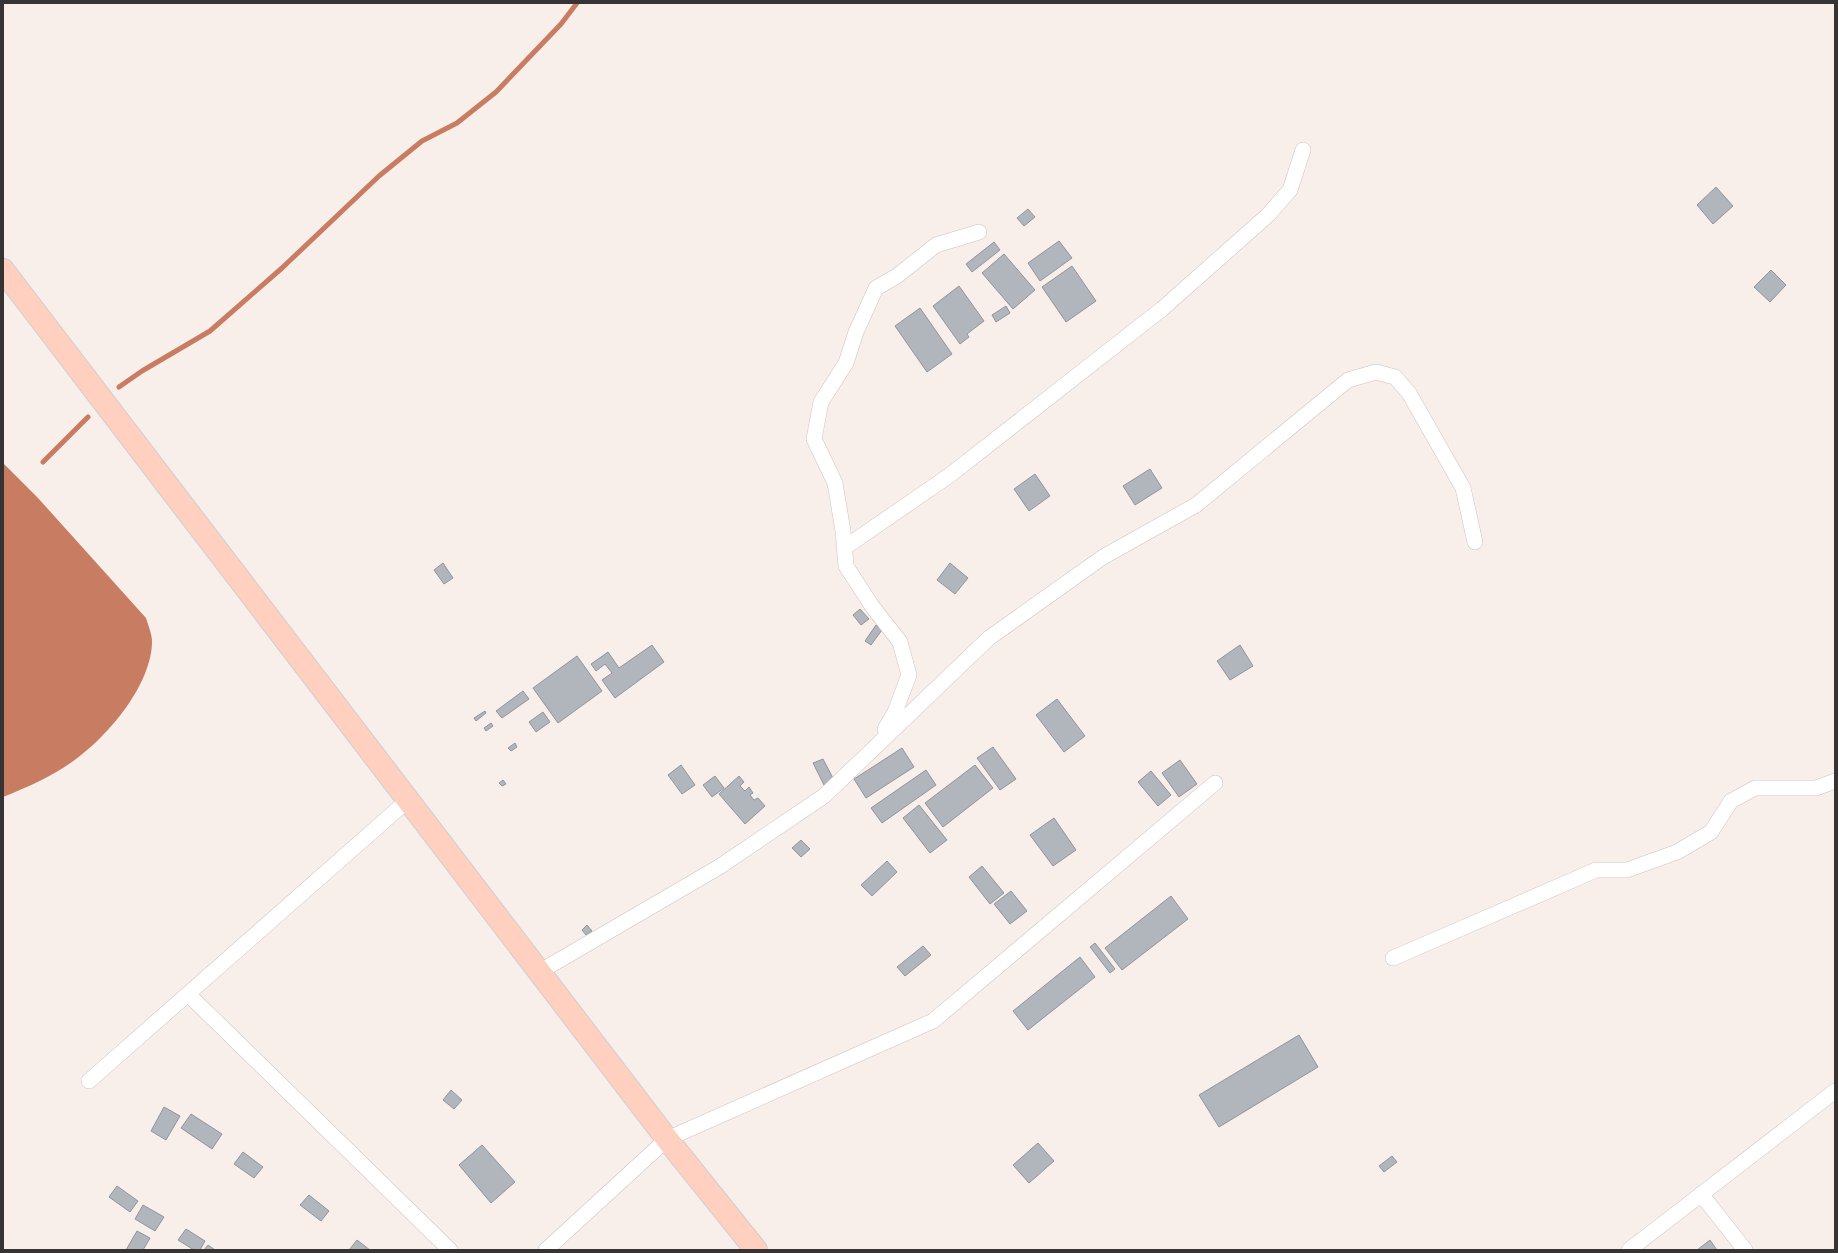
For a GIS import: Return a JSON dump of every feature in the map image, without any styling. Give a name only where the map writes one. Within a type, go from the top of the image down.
[{"type":"main road","points":[[3,270],[667,1139],[756,1250]]},
{"type":"street","points":[[844,548],[950,475],[1162,309],[1268,215],[1290,190],[1303,150]]},
{"type":"street","points":[[873,746],[895,712],[909,675],[900,642],[872,606],[846,566],[835,483],[814,440],[821,402],[846,364],[856,332],[876,288],[897,276],[936,245],[979,232]]},
{"type":"street","points":[[539,972],[719,867],[824,796],[873,746],[989,638],[1103,557],[1196,505],[1348,380],[1376,372],[1395,377],[1409,394],[1463,488],[1475,542]]},
{"type":"street","points":[[1393,958],[1596,870],[1627,870],[1677,852],[1711,832],[1731,801],[1755,788],[1816,788],[1835,781]]},
{"type":"street","points":[[546,1250],[667,1139],[933,1021],[1215,783]]},
{"type":"street","points":[[89,1081],[408,800]]},
{"type":"street","points":[[188,994],[450,1250]]},
{"type":"street","points":[[1629,1250],[1835,1091]]},
{"type":"street","points":[[1701,1194],[1745,1250]]},
{"type":"shaded area","points":[[3,463],[38,498],[146,618],[151,632],[152,641],[150,657],[145,674],[137,691],[115,722],[102,736],[89,749],[59,770],[32,785],[3,797]]},
{"type":"building","points":[[1716,187],[1733,206],[1713,224],[1697,205]]},
{"type":"building","points":[[1028,209],[1035,217],[1024,226],[1017,218]]},
{"type":"building","points":[[1059,241],[1072,258],[1040,281],[1028,263]]},
{"type":"building","points":[[994,242],[1000,250],[972,272],[966,264]]},
{"type":"building","points":[[1004,254],[1035,290],[1013,309],[982,273]]},
{"type":"building","points":[[1072,266],[1096,301],[1066,322],[1042,287]]},
{"type":"building","points":[[1771,270],[1786,285],[1770,302],[1754,287]]},
{"type":"building","points":[[959,286],[984,321],[967,334],[969,337],[960,344],[933,306]]},
{"type":"building","points":[[1006,306],[1010,313],[996,322],[992,315]]},
{"type":"building","points":[[920,308],[952,354],[927,372],[895,326]]},
{"type":"building","points":[[1150,469],[1162,488],[1135,505],[1123,486]]},
{"type":"building","points":[[1035,474],[1050,496],[1029,511],[1014,489]]},
{"type":"building","points":[[443,563],[453,578],[444,584],[434,570]]},
{"type":"building","points":[[950,563],[968,578],[955,594],[937,580]]},
{"type":"building","points":[[860,609],[869,619],[861,625],[853,615]]},
{"type":"building","points":[[876,625],[882,630],[871,645],[865,641]]},
{"type":"building","points":[[652,645],[664,662],[615,698],[602,680],[612,673],[605,664],[596,671],[591,664],[608,652],[619,668]]},
{"type":"building","points":[[1240,645],[1253,666],[1230,680],[1217,661]]},
{"type":"building","points":[[577,656],[602,691],[558,723],[533,688]]},
{"type":"building","points":[[523,691],[529,699],[502,718],[496,711]]},
{"type":"building","points":[[1057,699],[1085,736],[1064,752],[1036,715]]},
{"type":"building","points":[[485,711],[486,713],[476,721],[474,718]]},
{"type":"building","points":[[543,712],[550,722],[536,732],[529,722]]},
{"type":"building","points":[[491,723],[493,726],[486,731],[484,728]]},
{"type":"building","points":[[515,743],[517,747],[511,751],[508,748]]},
{"type":"building","points":[[993,747],[1016,779],[1000,790],[977,758]]},
{"type":"building","points":[[902,748],[914,767],[866,798],[854,779]]},
{"type":"building","points":[[823,759],[834,780],[824,785],[813,763]]},
{"type":"building","points":[[1180,760],[1197,784],[1179,797],[1162,773]]},
{"type":"building","points":[[681,765],[695,785],[682,794],[668,775]]},
{"type":"building","points":[[975,765],[993,788],[943,827],[925,803]]},
{"type":"building","points":[[926,770],[936,785],[882,823],[871,808]]},
{"type":"building","points":[[1151,771],[1171,795],[1158,806],[1138,782]]},
{"type":"building","points":[[715,776],[724,788],[712,797],[703,785]]},
{"type":"building","points":[[739,776],[744,782],[740,786],[745,791],[749,787],[753,793],[750,795],[754,800],[758,798],[765,806],[745,824],[719,794]]},
{"type":"building","points":[[503,780],[506,784],[502,786],[499,783]]},
{"type":"building","points":[[919,805],[947,840],[930,853],[903,818]]},
{"type":"building","points":[[1054,818],[1076,850],[1053,866],[1030,835]]},
{"type":"building","points":[[801,840],[810,849],[801,857],[792,848]]},
{"type":"building","points":[[887,861],[897,872],[872,896],[861,885]]},
{"type":"building","points":[[982,866],[1004,893],[990,904],[969,877]]},
{"type":"building","points":[[1011,891],[1027,911],[1010,924],[994,904]]},
{"type":"building","points":[[1171,896],[1188,919],[1122,970],[1105,948]]},
{"type":"building","points":[[587,925],[592,931],[586,935],[582,930]]},
{"type":"building","points":[[1095,943],[1115,969],[1110,973],[1090,947]]},
{"type":"building","points":[[923,946],[931,955],[905,976],[897,967]]},
{"type":"building","points":[[1080,957],[1095,977],[1028,1030],[1013,1011]]},
{"type":"building","points":[[1299,1035],[1318,1067],[1219,1127],[1199,1095]]},
{"type":"building","points":[[451,1090],[462,1100],[454,1109],[443,1100]]},
{"type":"building","points":[[164,1107],[180,1116],[166,1140],[151,1131]]},
{"type":"building","points":[[191,1114],[222,1134],[212,1149],[181,1128]]},
{"type":"building","points":[[1038,1143],[1054,1161],[1029,1183],[1013,1165]]},
{"type":"building","points":[[482,1145],[515,1182],[491,1203],[459,1165]]},
{"type":"building","points":[[243,1152],[263,1167],[254,1178],[234,1164]]},
{"type":"building","points":[[1392,1156],[1397,1162],[1384,1172],[1379,1166]]},
{"type":"building","points":[[117,1186],[138,1201],[130,1212],[109,1197]]},
{"type":"building","points":[[309,1195],[329,1211],[321,1221],[300,1205]]},
{"type":"building","points":[[143,1205],[164,1217],[155,1231],[135,1219]]},
{"type":"building","points":[[186,1229],[205,1241],[200,1250],[194,1250],[178,1240]]},
{"type":"building","points":[[137,1231],[150,1238],[143,1250],[126,1250]]},
{"type":"building","points":[[357,1240],[370,1250],[349,1250]]},
{"type":"building","points":[[1710,1240],[1717,1250],[1697,1250]]},
{"type":"building","points":[[208,1245],[215,1250],[204,1250]]},
{"type":"waterway","points":[[119,387],[142,371],[210,331],[282,268],[379,176],[422,141],[457,123],[496,92],[561,24],[577,3]]},
{"type":"waterway","points":[[43,462],[88,417]]}]
